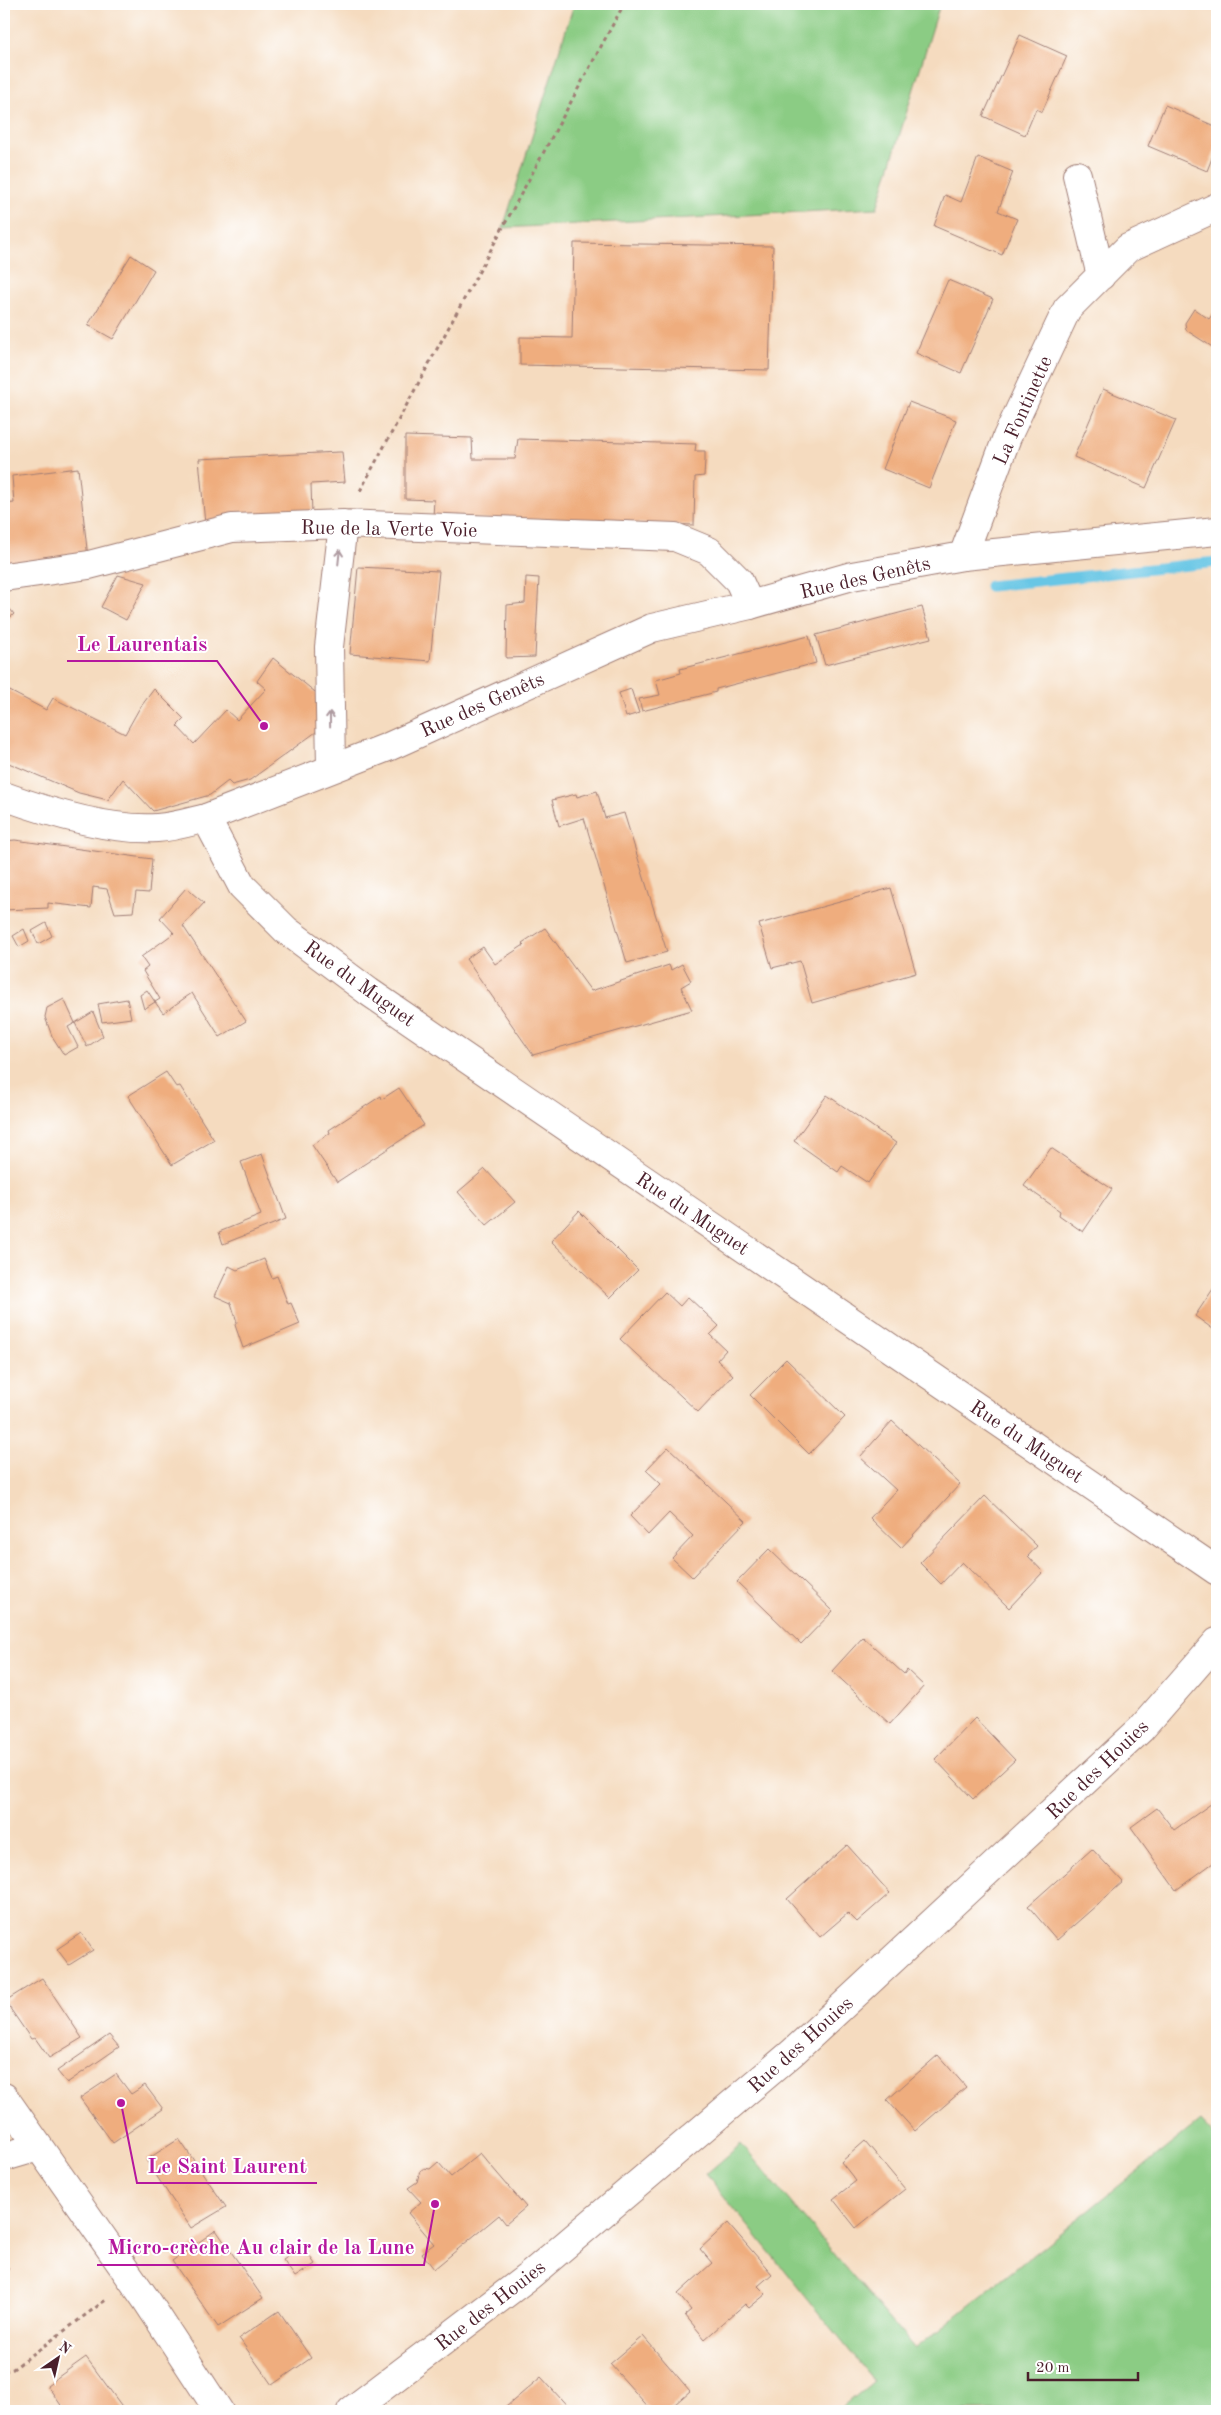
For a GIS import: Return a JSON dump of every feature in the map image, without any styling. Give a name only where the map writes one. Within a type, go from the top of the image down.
[{"type":"street","points":[[1077,175],[1100,276]]},
{"type":"street","name":"La Fontinette","points":[[963,556],[1007,437],[1067,309],[1128,248],[1217,207]]},
{"type":"street","name":"Rue de la Verte Voie","points":[[4,577],[90,565],[232,528],[343,524],[676,537],[709,551],[739,582],[750,605]]},
{"type":"street","points":[[331,768],[329,647],[343,524]]},
{"type":"street","name":"Rue des Genêts","points":[[4,796],[66,816],[133,827],[156,828],[181,825],[206,818],[388,747],[652,628],[750,605],[852,576],[963,556],[1217,531]]},
{"type":"street","name":"Rue du Muguet","points":[[206,818],[242,886],[286,930],[354,980],[1217,1571]]},
{"type":"street","name":"Rue des Houies","points":[[351,2411],[528,2276],[792,2053],[1141,1729],[1217,1642]]},
{"type":"street","points":[[4,2097],[132,2280],[218,2411]]},
{"type":"street","points":[[4,2157],[38,2147]]},
{"type":"path","points":[[343,524],[624,4]]},
{"type":"path","points":[[4,2371],[13,2369],[132,2280]]},
{"type":"green space","points":[[574,4],[940,4],[877,208],[503,228]]},
{"type":"green space","points":[[1200,2121],[1217,2139],[1217,2411],[838,2411],[874,2381],[706,2174],[741,2144],[915,2349]]},
{"type":"building","points":[[1020,35],[1067,56],[1042,112],[1036,109],[1025,135],[983,116]]},
{"type":"building","points":[[1165,105],[1217,127],[1217,145],[1207,171],[1148,146]]},
{"type":"building","points":[[978,157],[1013,172],[998,211],[1017,219],[1002,255],[934,226],[945,195],[961,202]]},
{"type":"building","points":[[574,243],[773,246],[769,370],[520,365],[520,337],[572,338]]},
{"type":"building","points":[[131,255],[154,270],[113,339],[88,325]]},
{"type":"building","points":[[948,280],[993,299],[961,373],[916,353]]},
{"type":"building","points":[[1217,308],[1217,350],[1186,330],[1185,323],[1194,309],[1209,319]]},
{"type":"building","points":[[1103,389],[1176,420],[1146,488],[1074,457]]},
{"type":"building","points":[[909,402],[956,420],[929,488],[883,469]]},
{"type":"building","points":[[405,436],[472,438],[473,459],[515,459],[518,439],[696,444],[695,451],[705,451],[705,460],[704,476],[695,477],[694,525],[433,517],[434,500],[405,499]]},
{"type":"building","points":[[342,452],[345,482],[311,484],[312,515],[205,524],[199,459]]},
{"type":"building","points":[[78,468],[88,558],[4,572],[4,504],[14,503],[12,476]]},
{"type":"building","points":[[358,567],[439,571],[430,661],[350,654]]},
{"type":"building","points":[[118,575],[146,583],[126,620],[101,607]]},
{"type":"building","points":[[526,577],[539,578],[535,657],[506,658],[507,605],[525,603]]},
{"type":"building","points":[[922,607],[931,638],[825,665],[816,635]]},
{"type":"building","points":[[10,609],[14,614],[4,623],[4,614]]},
{"type":"building","points":[[809,636],[816,663],[716,689],[716,692],[642,711],[639,699],[660,695],[656,680],[681,673],[680,669]]},
{"type":"building","points":[[273,658],[320,696],[316,732],[250,780],[232,785],[228,781],[210,795],[153,811],[123,779],[108,800],[79,793],[4,761],[4,688],[46,710],[53,698],[125,734],[139,709],[154,689],[184,719],[177,726],[194,744],[226,710],[237,720],[266,689],[257,681]]},
{"type":"building","points":[[631,689],[639,713],[626,717],[619,693]]},
{"type":"building","points":[[597,791],[605,818],[624,813],[667,952],[627,963],[584,818],[559,826],[552,800],[576,794],[577,797]]},
{"type":"building","points":[[15,840],[152,859],[149,893],[136,892],[133,912],[115,913],[107,889],[93,887],[91,908],[48,903],[48,908],[4,910],[4,841]]},
{"type":"building","points":[[186,888],[204,903],[183,926],[246,1021],[220,1037],[192,993],[163,1013],[155,1002],[160,999],[143,971],[148,967],[141,957],[174,933],[160,918]]},
{"type":"building","points":[[891,888],[916,973],[812,1003],[800,961],[772,968],[759,924]]},
{"type":"building","points":[[46,923],[52,936],[38,944],[32,931]]},
{"type":"building","points":[[545,928],[591,991],[669,965],[671,970],[682,964],[691,981],[681,987],[692,1010],[533,1055],[466,959],[483,947],[495,964],[524,945],[522,943]]},
{"type":"building","points":[[24,929],[29,941],[19,947],[13,936]]},
{"type":"building","points":[[147,990],[155,1002],[144,1009],[140,995]]},
{"type":"building","points":[[64,999],[75,1023],[68,1027],[78,1047],[64,1055],[52,1036],[45,1017],[47,1008]]},
{"type":"building","points":[[127,999],[131,1018],[102,1022],[98,1004]]},
{"type":"building","points":[[93,1012],[103,1036],[87,1047],[75,1023]]},
{"type":"building","points":[[166,1072],[176,1087],[180,1086],[214,1140],[172,1165],[128,1096]]},
{"type":"building","points":[[399,1088],[424,1125],[337,1182],[312,1145],[330,1133],[329,1130],[381,1096],[382,1099]]},
{"type":"building","points":[[827,1095],[896,1143],[868,1183],[842,1166],[838,1172],[794,1141]]},
{"type":"building","points":[[1051,1148],[1112,1189],[1083,1232],[1059,1215],[1060,1211],[1024,1186]]},
{"type":"building","points":[[262,1154],[286,1219],[223,1244],[219,1232],[261,1215],[241,1162]]},
{"type":"building","points":[[485,1169],[515,1202],[487,1225],[458,1192]]},
{"type":"building","points":[[579,1211],[638,1270],[610,1298],[551,1241]]},
{"type":"building","points":[[264,1259],[272,1278],[277,1276],[288,1304],[291,1303],[300,1324],[243,1348],[235,1325],[237,1322],[231,1303],[215,1296],[229,1266],[237,1270]]},
{"type":"building","points":[[1217,1283],[1217,1332],[1195,1316]]},
{"type":"building","points":[[665,1292],[680,1306],[688,1297],[719,1326],[710,1335],[726,1350],[717,1360],[733,1375],[698,1412],[620,1339]]},
{"type":"building","points":[[786,1359],[845,1417],[809,1454],[750,1395]]},
{"type":"building","points":[[892,1421],[960,1484],[901,1548],[870,1518],[896,1490],[860,1457]]},
{"type":"building","points":[[668,1447],[746,1521],[692,1577],[672,1558],[693,1536],[669,1513],[648,1535],[630,1516],[661,1484],[646,1470]]},
{"type":"building","points":[[985,1496],[1037,1546],[1028,1556],[1043,1572],[1009,1608],[962,1562],[941,1584],[920,1563]]},
{"type":"building","points":[[769,1549],[833,1611],[801,1644],[737,1582]]},
{"type":"building","points":[[863,1637],[904,1674],[907,1670],[924,1686],[890,1724],[832,1671]]},
{"type":"building","points":[[975,1718],[1015,1760],[973,1799],[935,1759]]},
{"type":"building","points":[[1215,1801],[1217,1804],[1217,1860],[1176,1890],[1131,1827],[1157,1808],[1174,1830]]},
{"type":"building","points":[[847,1845],[890,1893],[857,1922],[848,1913],[820,1937],[787,1899]]},
{"type":"building","points":[[1092,1849],[1123,1882],[1057,1940],[1028,1906]]},
{"type":"building","points":[[81,1933],[93,1950],[69,1965],[57,1949]]},
{"type":"building","points":[[42,1978],[82,2038],[49,2058],[35,2038],[31,2039],[5,2001]]},
{"type":"building","points":[[109,2035],[119,2047],[67,2083],[57,2071]]},
{"type":"building","points":[[938,2055],[966,2087],[915,2131],[887,2100]]},
{"type":"building","points":[[116,2074],[131,2094],[145,2085],[163,2109],[113,2143],[80,2098]]},
{"type":"building","points":[[179,2139],[226,2207],[191,2228],[146,2160]]},
{"type":"building","points":[[865,2141],[905,2189],[856,2228],[833,2199],[856,2181],[841,2162]]},
{"type":"building","points":[[480,2153],[526,2207],[506,2224],[499,2215],[434,2269],[422,2253],[434,2244],[408,2213],[421,2202],[408,2188],[417,2182],[420,2171],[424,2168],[430,2169],[438,2162],[451,2177]]},
{"type":"building","points":[[728,2223],[772,2274],[758,2286],[766,2294],[749,2308],[745,2304],[705,2339],[685,2315],[691,2310],[678,2294],[712,2263],[700,2249]]},
{"type":"building","points":[[216,2230],[263,2298],[218,2327],[172,2261]]},
{"type":"building","points":[[303,2247],[315,2264],[295,2277],[283,2260]]},
{"type":"building","points":[[4,2262],[9,2269],[4,2272]]},
{"type":"building","points":[[279,2311],[311,2358],[272,2385],[239,2338]]},
{"type":"building","points":[[643,2336],[690,2391],[667,2411],[652,2411],[610,2364]]},
{"type":"building","points":[[86,2357],[126,2411],[65,2411],[47,2385]]},
{"type":"building","points":[[541,2377],[572,2411],[510,2411],[506,2407]]},
{"type":"waterway","points":[[990,586],[1217,562]]},
{"type":"place","name":"Le Laurentais","points":[[264,726]]},
{"type":"place","name":"Le Saint Laurent","points":[[121,2103]]},
{"type":"place","name":"Micro-crèche Au clair de la Lune","points":[[435,2204]]}]
